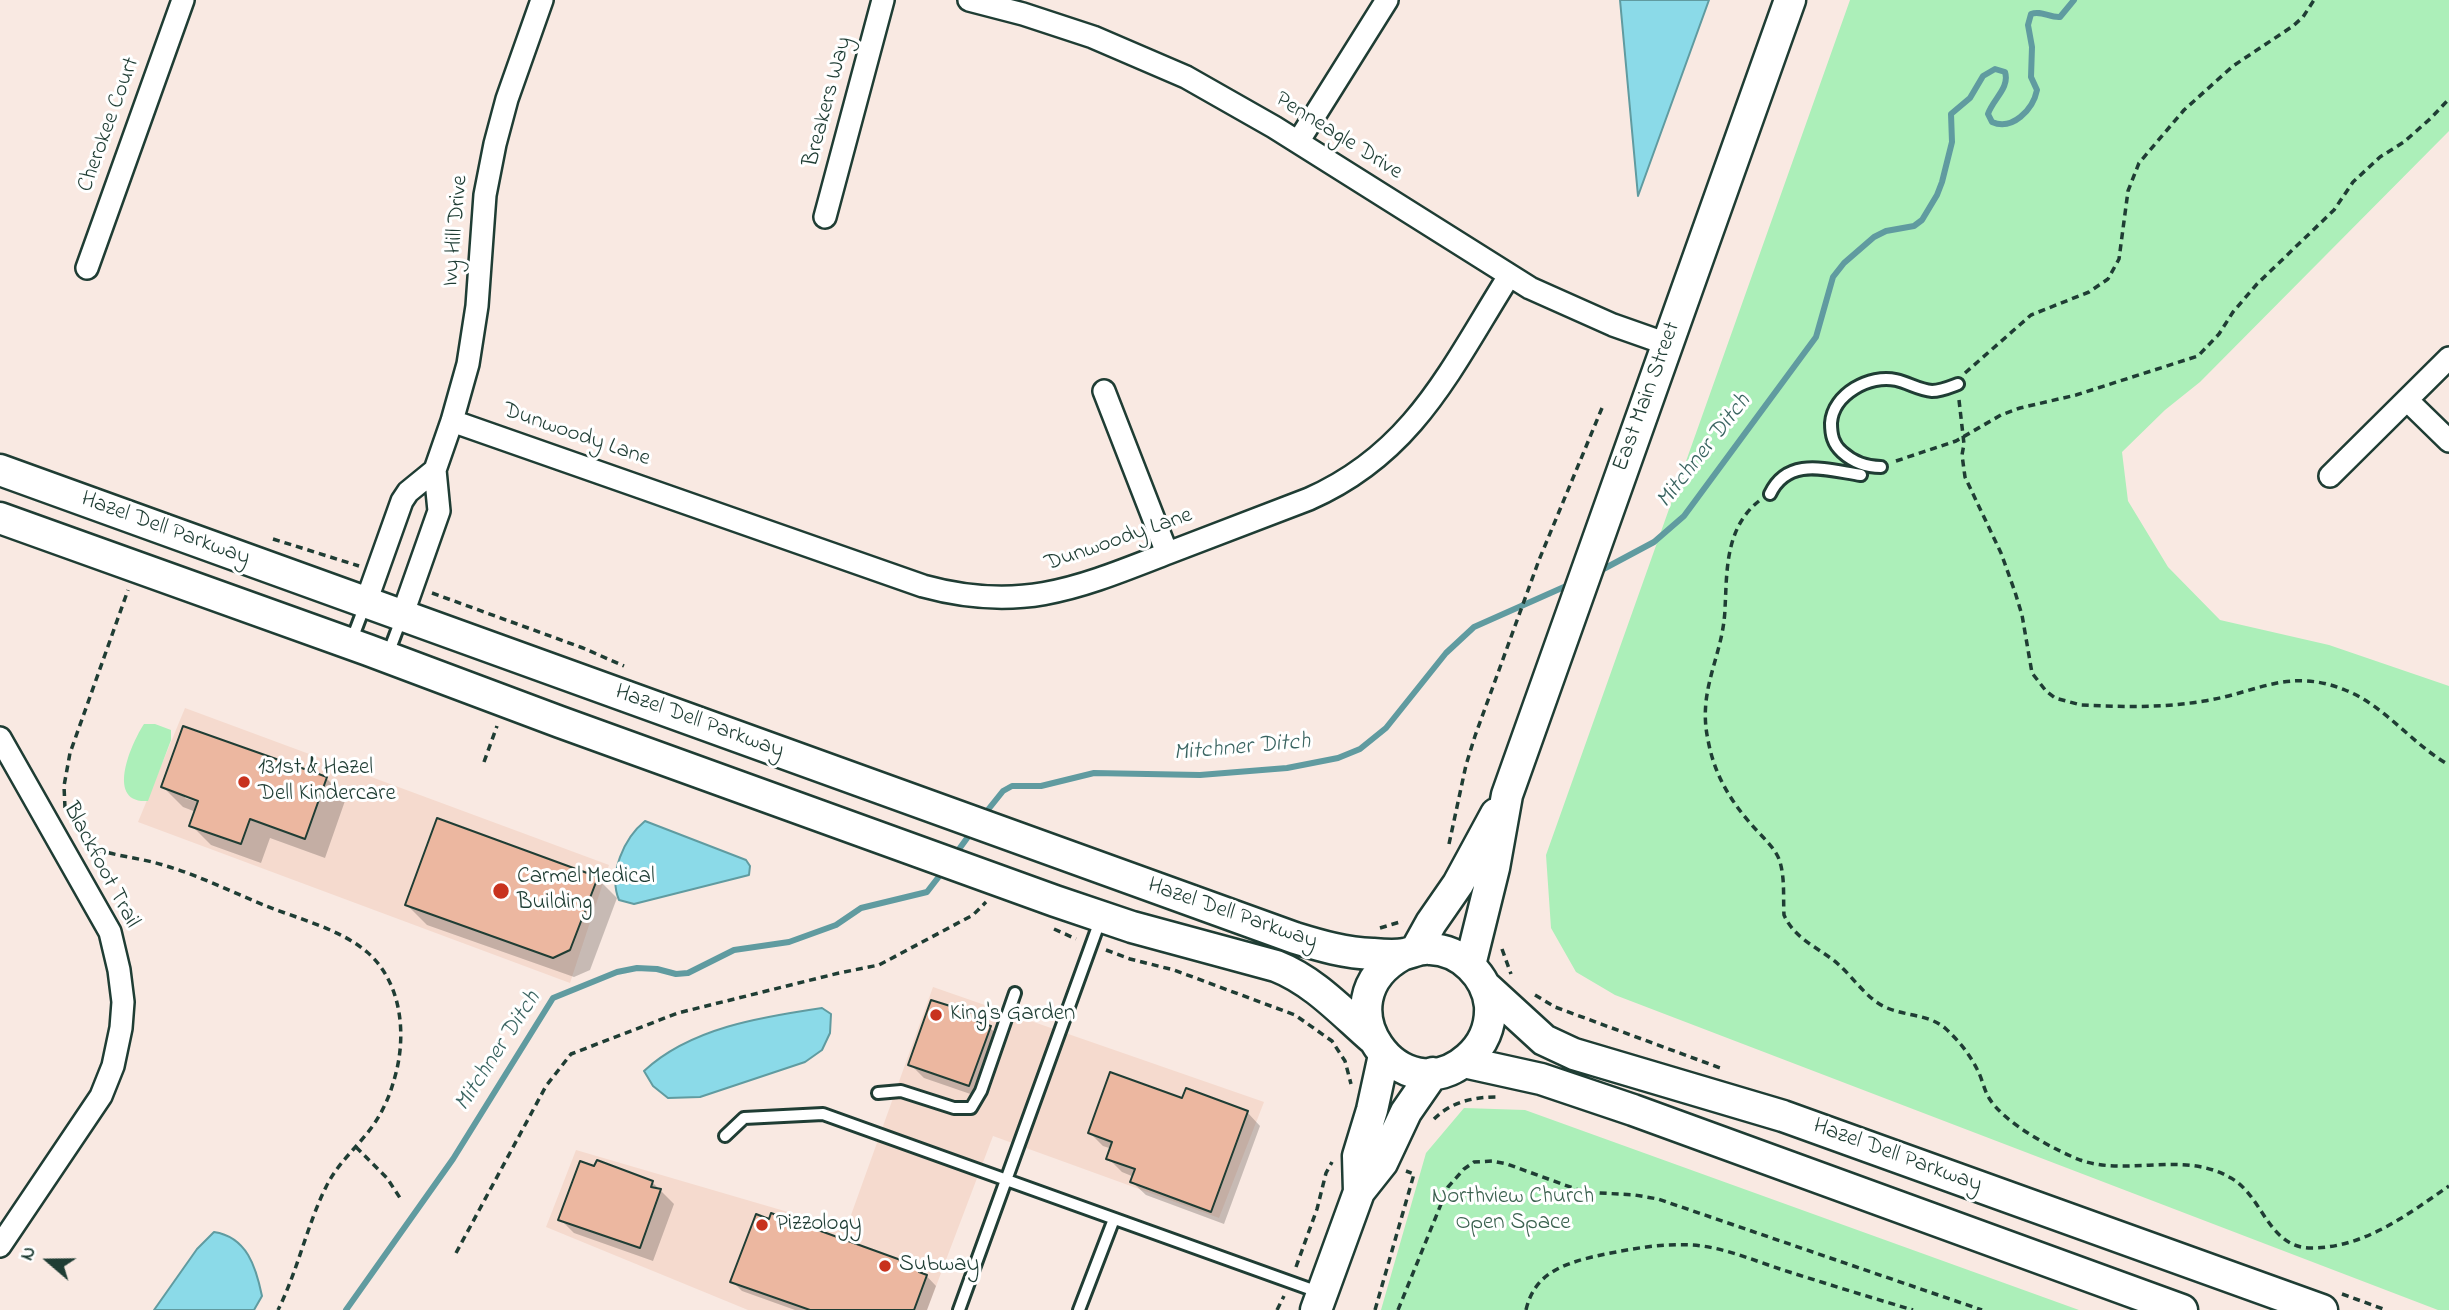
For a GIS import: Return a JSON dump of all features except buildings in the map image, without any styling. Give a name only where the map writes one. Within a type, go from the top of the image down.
[{"type":"main road","name":"East Main Street","points":[[1477,975],[1507,795],[1790,0]]},
{"type":"main road","name":"Hazel Dell Parkway","points":[[0,470],[1013,837],[1329,948],[1356,953],[1409,952]]},
{"type":"main road","name":"Hazel Dell Parkway","points":[[0,518],[921,853],[986,888],[1101,917],[1288,971],[1317,989],[1378,1046]]},
{"type":"main road","name":"East Main Street","points":[[1409,952],[1458,884],[1507,795]]},
{"type":"main road","points":[[1444,951],[1477,975],[1490,1010],[1486,1034],[1464,1062],[1433,1073],[1401,1068],[1378,1046],[1366,1017],[1372,985],[1384,967],[1409,952],[1444,951]]},
{"type":"main road","name":"Hazel Dell Parkway","points":[[1477,975],[1536,1033],[1551,1044],[1574,1054],[1783,1116],[2322,1310]]},
{"type":"main road","points":[[1359,1192],[1358,1156],[1372,1110],[1378,1046]]},
{"type":"main road","name":"Hazel Dell Parkway","points":[[1464,1062],[1541,1079],[1620,1106],[2182,1310]]},
{"type":"main road","points":[[1319,1302],[1359,1192],[1382,1163],[1406,1112],[1433,1073]]},
{"type":"street","name":"Cherokee Court","points":[[87,268],[183,0]]},
{"type":"street","name":"Ivy Hill Drive","points":[[402,616],[439,510],[435,470],[468,364],[473,337],[485,195],[495,144],[507,99],[542,0]]},
{"type":"street","name":"Breakers Way","points":[[825,217],[883,0]]},
{"type":"street","name":"Penneagle Drive","points":[[969,0],[1070,29],[1150,60],[1205,87],[1541,294],[1613,325],[1667,344]]},
{"type":"street","points":[[1298,142],[1387,0]]},
{"type":"street","name":"Dunwoody Lane","points":[[452,421],[923,586],[961,595],[1005,598],[1053,593],[1091,583],[1324,493],[1341,484],[1379,457],[1412,425],[1509,276]]},
{"type":"street","points":[[2330,476],[2449,358]]},
{"type":"street","points":[[1104,391],[1167,553]]},
{"type":"street","points":[[2407,400],[2449,441]]},
{"type":"street","points":[[366,602],[402,501],[408,492],[435,470]]},
{"type":"street","name":"Blackfoot Trail","points":[[0,738],[110,932],[123,1002],[113,1066],[101,1096],[0,1246]]},
{"type":"lane","points":[[1881,467],[1869,467],[1856,461],[1835,445],[1831,432],[1832,418],[1842,398],[1856,388],[1881,379],[1895,380],[1934,391],[1958,384]]},
{"type":"lane","points":[[1770,494],[1778,481],[1796,469],[1821,468],[1861,475]]},
{"type":"lane","points":[[351,644],[366,602]]},
{"type":"lane","points":[[387,657],[402,616]]},
{"type":"lane","points":[[959,1310],[1101,917]]},
{"type":"lane","points":[[878,1093],[901,1091],[954,1108],[971,1108],[981,1091],[1016,993]]},
{"type":"lane","points":[[725,1136],[744,1118],[823,1114],[1290,1282],[1319,1302]]},
{"type":"lane","points":[[1079,1310],[1114,1219]]},
{"type":"path","points":[[2314,0],[2303,17],[2293,26],[2233,66],[2185,110],[2139,163],[2128,191],[2119,259],[2108,279],[2090,292],[2031,314],[1972,364],[1961,377],[1958,384],[1963,437],[1962,466],[2001,553],[2015,592],[2022,615],[2032,673],[2055,698],[2068,703],[2092,705],[2169,705],[2214,699],[2270,683],[2311,681],[2353,694],[2449,765]]},
{"type":"path","points":[[1881,467],[1963,437],[2001,415],[2020,408],[2076,395],[2198,356],[2220,334],[2233,312],[2257,284],[2328,215],[2353,182],[2379,157],[2404,142],[2449,99]]},
{"type":"path","points":[[1448,849],[1466,765],[1539,559],[1602,408]]},
{"type":"path","points":[[1770,494],[1755,504],[1744,517],[1730,549],[1725,616],[1707,685],[1704,717],[1712,756],[1727,793],[1781,864],[1784,915],[1800,938],[1836,962],[1880,1004],[1942,1025],[1962,1045],[1977,1069],[1988,1097],[1999,1110],[2034,1137],[2094,1164],[2117,1166],[2165,1163],[2200,1168],[2230,1177],[2251,1195],[2276,1232],[2290,1244],[2310,1248],[2343,1245],[2359,1240],[2390,1225],[2449,1186]]},
{"type":"path","points":[[64,807],[64,786],[70,753],[128,590]]},
{"type":"path","points":[[484,762],[498,724]]},
{"type":"path","points":[[86,846],[164,865],[333,932],[366,951],[381,966],[393,992],[400,1014],[400,1055],[385,1105],[375,1123],[335,1170],[321,1196],[301,1257],[278,1310]]},
{"type":"path","points":[[456,1253],[546,1086],[571,1054],[678,1013],[879,965],[973,915],[985,905],[986,888]]},
{"type":"path","points":[[1373,929],[1391,926],[1406,919]]},
{"type":"path","points":[[1501,938],[1504,960],[1513,976]]},
{"type":"path","points":[[1119,955],[1174,970],[1295,1015],[1332,1041],[1348,1068],[1351,1086]]},
{"type":"path","points":[[1531,993],[1555,1007]]},
{"type":"path","points":[[1430,1124],[1442,1112],[1464,1100],[1500,1097]]},
{"type":"path","points":[[356,1147],[387,1178],[402,1201]]},
{"type":"path","points":[[1277,1310],[1317,1209],[1326,1173],[1335,1158]]},
{"type":"path","points":[[1398,1310],[1448,1187],[1474,1162],[1492,1161],[1584,1192],[1658,1199],[1982,1310]]},
{"type":"path","points":[[1375,1310],[1414,1174],[1405,1170]]},
{"type":"path","points":[[1526,1310],[1541,1278],[1562,1266],[1610,1253],[1678,1244],[1731,1253],[1913,1310]]},
{"type":"shaded area","points":[[185,708],[609,865],[570,983],[138,822]]},
{"type":"shaded area","points":[[933,987],[1264,1102],[1219,1218],[993,1136],[927,1310],[748,1310],[546,1227],[576,1150],[846,1229]]},
{"type":"green space","points":[[1850,0],[2449,0],[2449,131],[2200,382],[2165,410],[2122,452],[2128,501],[2168,567],[2220,620],[2329,645],[2449,686],[2449,1310],[2438,1310],[1615,995],[1576,972],[1551,928],[1546,855]]},
{"type":"green space","points":[[144,724],[155,724],[171,730],[171,740],[148,801],[135,799],[127,793],[124,783],[128,757]]},
{"type":"green space","name":"Northview Church Open Space","points":[[1464,1108],[1525,1110],[2079,1310],[1381,1310],[1426,1153]]},
{"type":"water","points":[[1620,0],[1709,0],[1638,196]]},
{"type":"water","points":[[645,821],[746,860],[750,866],[749,875],[634,904],[619,900],[615,879],[620,857],[637,828]]},
{"type":"water","points":[[822,1008],[831,1014],[830,1033],[822,1050],[805,1062],[700,1097],[668,1098],[653,1086],[644,1071],[662,1056],[704,1035],[751,1021]]},
{"type":"water","points":[[214,1232],[235,1240],[253,1264],[262,1296],[254,1310],[154,1310],[197,1249]]},
{"type":"waterway","name":"Mitchner Ditch","points":[[1596,573],[1654,542],[1684,516],[1816,337],[1833,277],[1844,263],[1874,237],[1886,231],[1914,226],[1922,220],[1942,182],[1952,142],[1951,114],[1970,98],[1983,76],[1995,69],[2005,72],[2003,88],[1988,114],[1992,122],[2007,124],[2021,117],[2031,105],[2037,90],[2031,77],[2032,47],[2028,25],[2031,14],[2060,17],[2074,0]]},
{"type":"waterway","name":"Mitchner Ditch","points":[[983,816],[1003,791],[1012,786],[1041,786],[1094,773],[1200,775],[1287,768],[1338,758],[1360,749],[1386,728],[1446,653],[1474,627],[1573,583]]},
{"type":"waterway","name":"Mitchner Ditch","points":[[954,856],[973,830]]},
{"type":"waterway","name":"Mitchner Ditch","points":[[346,1310],[453,1159],[553,998],[617,972],[637,968],[676,974],[688,973],[734,950],[789,942],[836,925],[861,908],[927,892],[944,870]]},
{"type":"place","name":"131st & Hazel Dell Kindercare","points":[[244,782]]},
{"type":"place","name":"Carmel Medical Building","points":[[501,891]]},
{"type":"place","name":"King's Garden","points":[[936,1015]]},
{"type":"place","name":"Pizzology","points":[[762,1225]]},
{"type":"place","name":"Subway","points":[[885,1266]]}]
